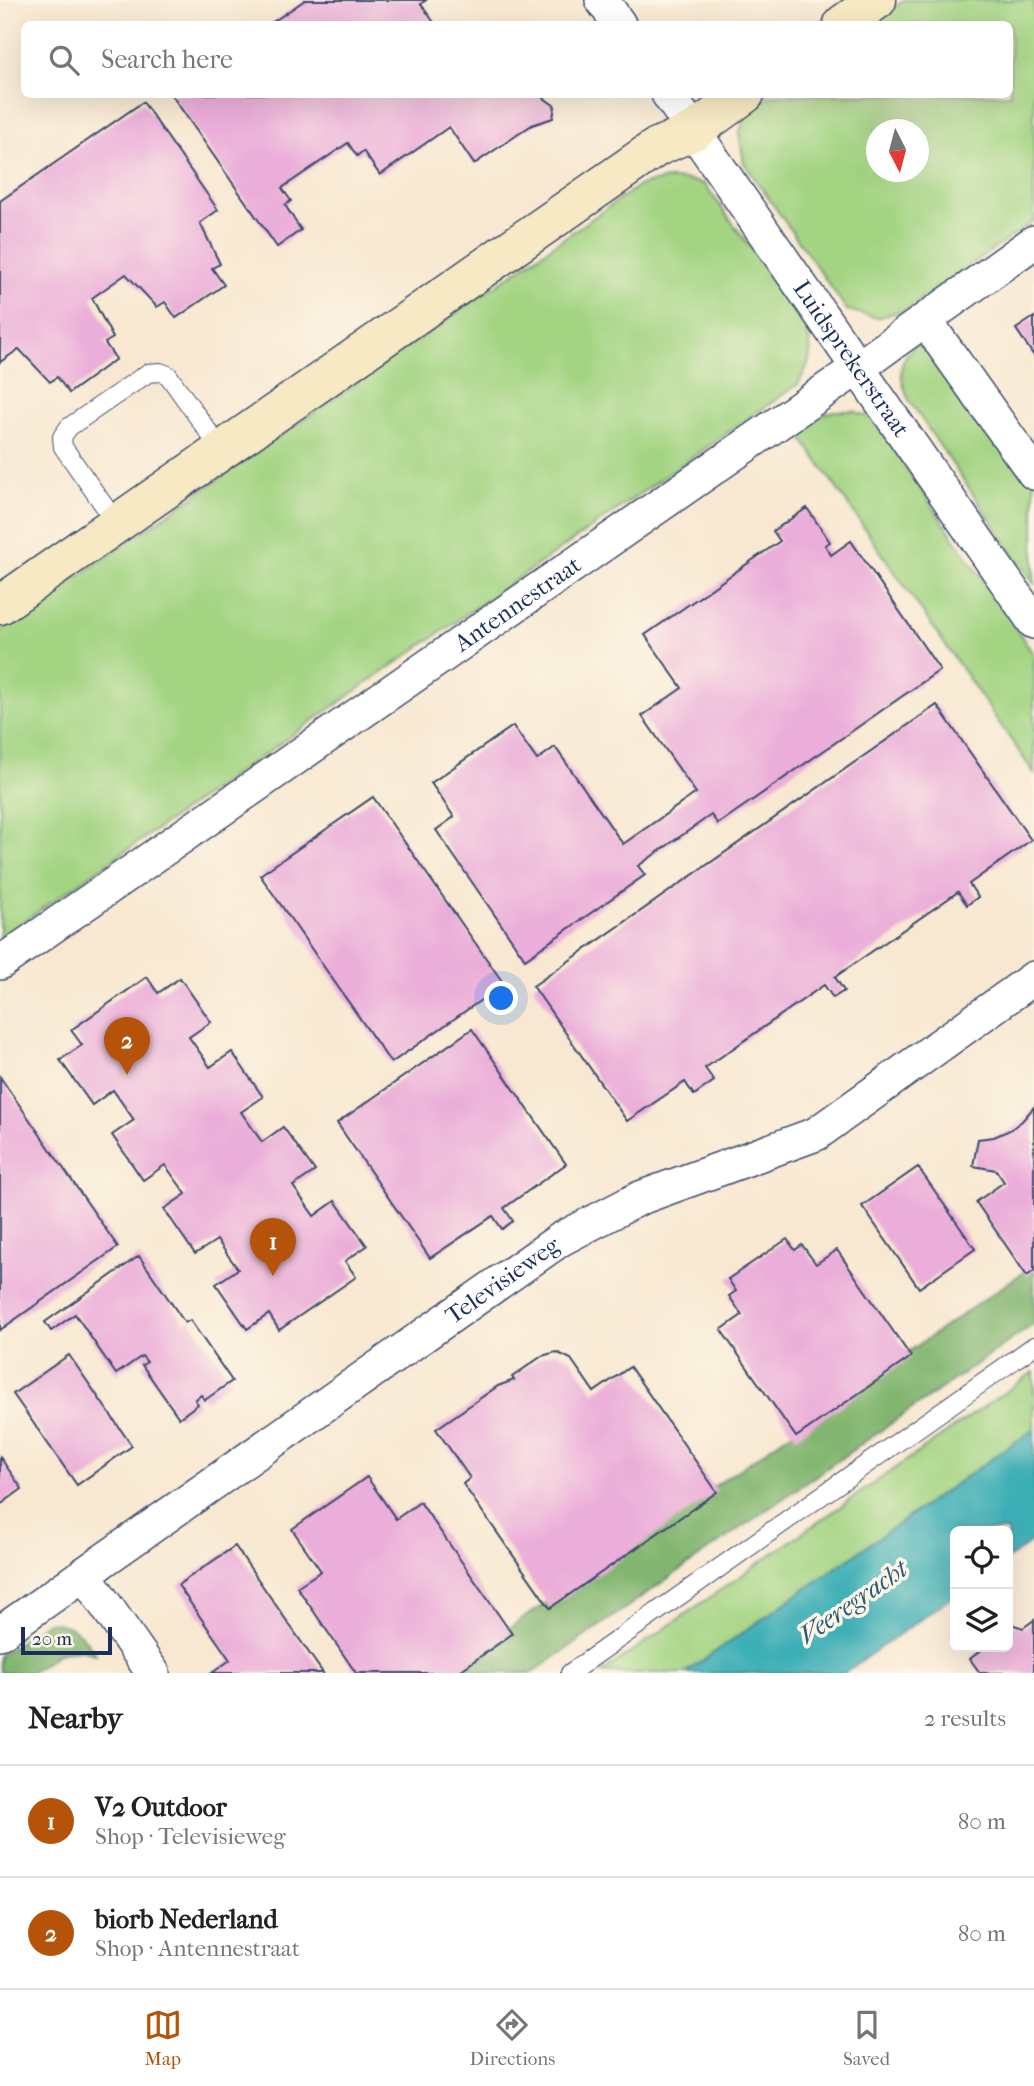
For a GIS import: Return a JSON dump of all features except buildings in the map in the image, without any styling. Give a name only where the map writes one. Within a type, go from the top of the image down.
[{"type":"street","points":[[602,0],[617,21]]},
{"type":"street","points":[[847,21],[877,0]]},
{"type":"street","name":"Luidsprekerstraat","points":[[671,98],[1034,622]]},
{"type":"street","points":[[0,605],[657,148],[694,131],[739,98]]},
{"type":"street","name":"Antennestraat","points":[[0,963],[859,367],[1034,242]]},
{"type":"street","points":[[925,320],[1034,473]]},
{"type":"street","name":"Televisieweg","points":[[0,1633],[561,1239],[640,1198],[816,1134],[1034,978]]},
{"type":"street","points":[[84,1574],[153,1673]]},
{"type":"lane","points":[[117,524],[63,447],[62,437],[69,427],[148,373],[160,372],[168,375],[222,451]]},
{"type":"lane","points":[[570,1673],[1034,1346]]},
{"type":"green space","points":[[905,0],[1034,0],[1034,221],[907,309],[877,318],[847,310],[744,163],[739,133],[747,115],[767,98],[1013,98],[1013,21],[874,21]]},
{"type":"green space","points":[[668,179],[704,184],[804,321],[810,354],[798,384],[0,938],[0,631],[640,185]]},
{"type":"green space","points":[[922,337],[1034,479],[1034,583],[910,402],[901,374],[902,367],[908,353]]},
{"type":"green space","points":[[835,411],[854,411],[873,419],[1034,655],[1034,773],[795,428],[816,416]]},
{"type":"green space","points":[[1034,1265],[1034,1324],[532,1673],[445,1673]]},
{"type":"green space","points":[[1034,1372],[1034,1429],[685,1673],[601,1673]]},
{"type":"green space","points":[[48,1622],[71,1627],[86,1640],[96,1654],[79,1650],[58,1654],[30,1673],[0,1673],[0,1655]]},
{"type":"water","name":"Veeregracht","points":[[1034,1429],[1034,1540],[1013,1555],[1013,1526],[950,1526],[950,1599],[844,1673],[685,1673]]},
{"type":"place","name":"biorb Nederland","points":[[127,1075]]},
{"type":"place","name":"V2 Outdoor","points":[[273,1276]]}]
